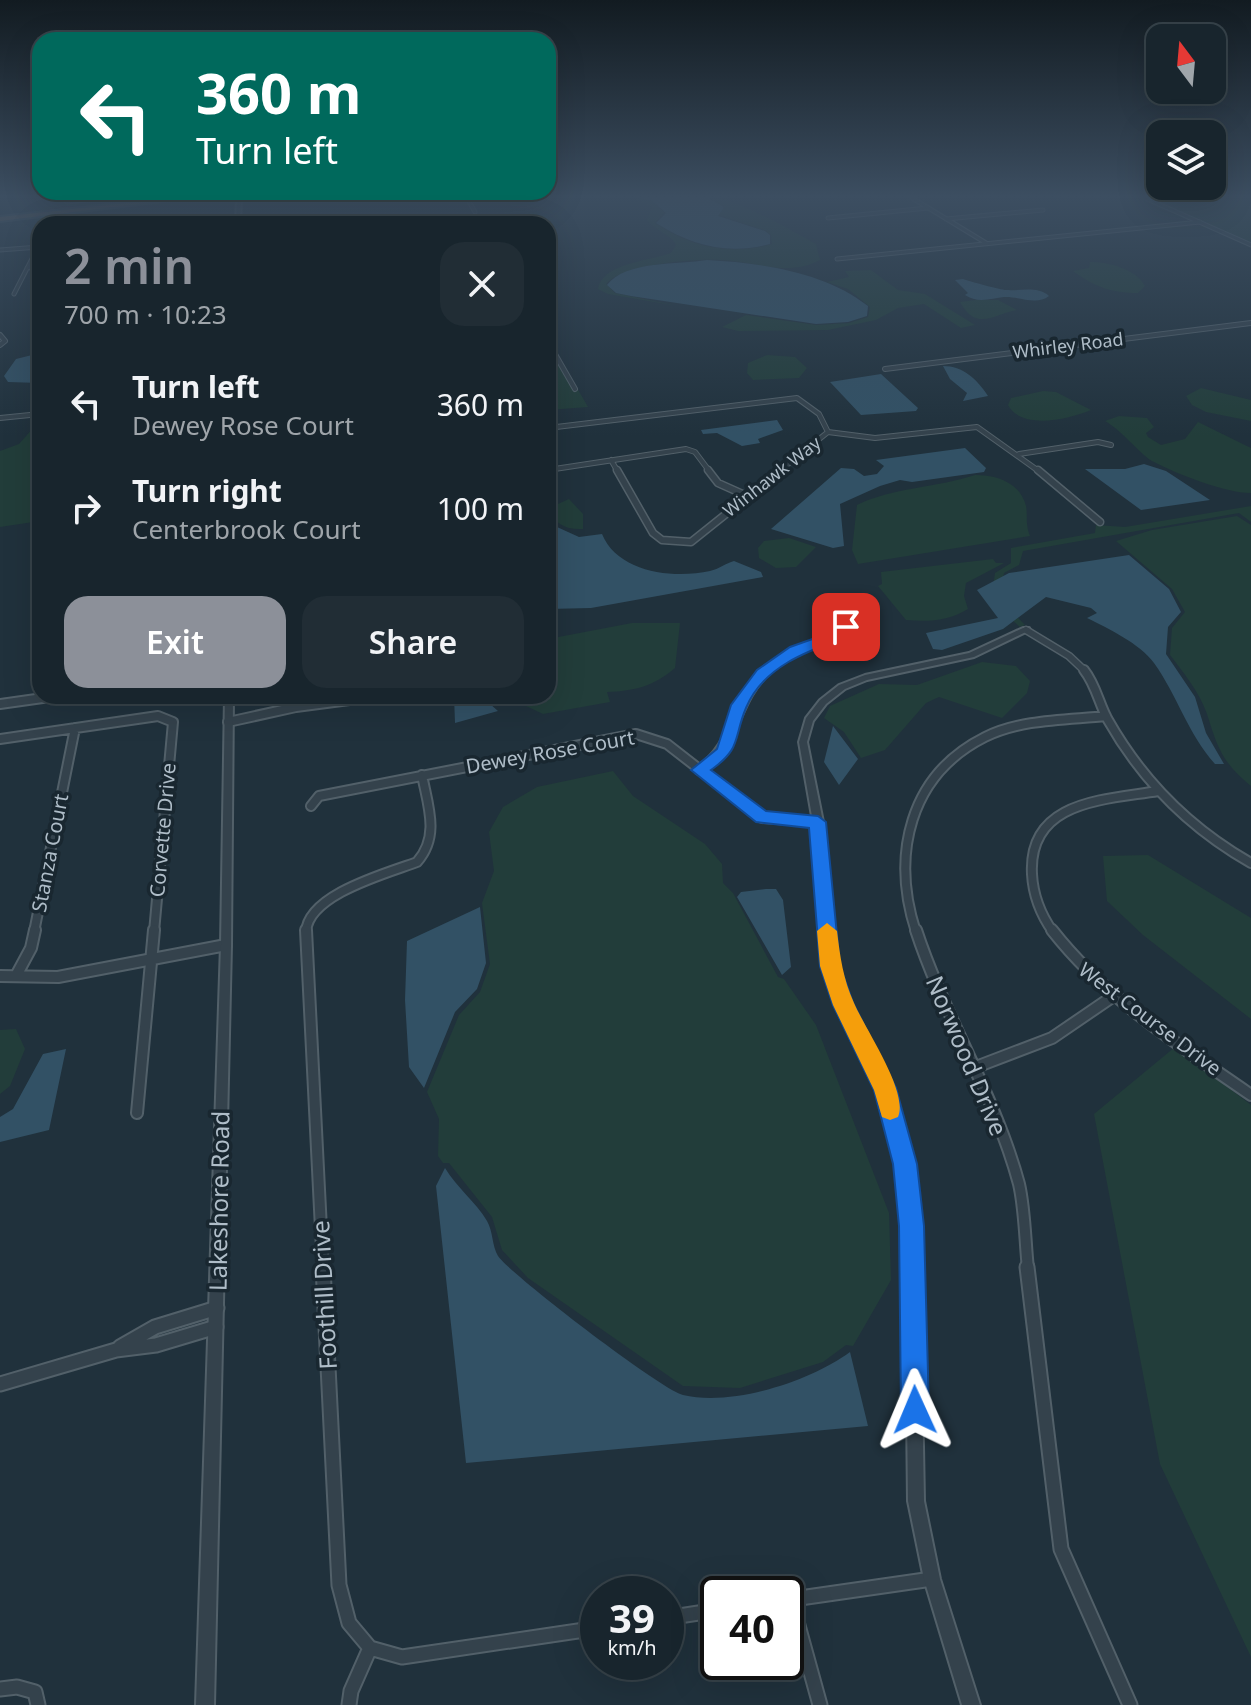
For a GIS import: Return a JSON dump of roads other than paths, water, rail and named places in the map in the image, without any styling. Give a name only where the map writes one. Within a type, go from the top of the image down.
[{"type":"street","points":[[14,294],[22,278]]},
{"type":"street","name":"Whirley Road","points":[[885,369],[1251,323]]},
{"type":"street","points":[[0,335],[5,341],[0,345]]},
{"type":"street","points":[[556,356],[575,389]]},
{"type":"street","name":"Winhawk Way","points":[[556,427],[790,397],[806,402],[826,421],[828,432],[691,542],[662,540],[653,533],[611,460]]},
{"type":"street","points":[[0,418],[32,415]]},
{"type":"street","points":[[828,432],[875,438],[966,425],[977,427],[1019,454],[1100,522]]},
{"type":"street","points":[[1019,454],[1098,442],[1111,445]]},
{"type":"street","points":[[556,469],[686,449],[695,452],[718,483],[747,496]]},
{"type":"street","points":[[699,770],[724,752],[739,705],[763,673],[795,651],[844,633],[846,627]]},
{"type":"street","points":[[971,1705],[932,1579],[916,1501],[912,1226],[905,1164],[884,1088],[844,1005],[830,966],[818,822],[803,742],[809,720],[823,702],[842,687],[865,678],[971,655],[1026,630],[1080,665],[1091,679],[1106,716],[1158,791],[1196,827],[1251,863]]},
{"type":"street","points":[[0,704],[32,700]]},
{"type":"street","name":"Lakeshore Road","points":[[205,1705],[226,945],[229,704]]},
{"type":"street","points":[[228,722],[319,704]]},
{"type":"street","name":"Corvette Drive","points":[[0,739],[158,716],[173,722],[137,1113]]},
{"type":"street","name":"Norwood Drive","points":[[1106,716],[1034,723],[987,736],[950,759],[929,782],[912,815],[906,864],[913,921],[934,985],[976,1067],[1019,1185],[1044,1430],[1061,1549],[1130,1705]]},
{"type":"street","name":"Stanza Court","points":[[17,974],[31,948],[75,728]]},
{"type":"street","name":"Dewey Rose Court","points":[[311,806],[319,796],[636,734],[667,744],[762,818],[818,822]]},
{"type":"street","name":"Foothill Drive","points":[[370,1648],[349,1623],[339,1585],[306,926],[313,912],[325,901],[417,862],[429,851],[433,837],[422,775]]},
{"type":"street","name":"West Course Drive","points":[[1158,791],[1073,807],[1048,826],[1033,848],[1028,875],[1034,903],[1051,934],[1076,963],[1251,1095]]},
{"type":"street","points":[[0,976],[58,977],[226,945]]},
{"type":"street","points":[[976,1067],[1052,1038],[1115,995]]},
{"type":"street","points":[[116,1350],[155,1327],[217,1308]]},
{"type":"street","points":[[0,1384],[116,1350],[156,1345],[216,1327]]},
{"type":"street","points":[[804,1598],[932,1579]]},
{"type":"street","points":[[349,1705],[351,1691],[370,1648],[402,1657],[580,1631]]},
{"type":"street","points":[[804,1651],[820,1705]]},
{"type":"street","points":[[0,1689],[17,1687],[35,1692],[38,1705]]},
{"type":"water","points":[[615,278],[814,278],[851,294],[868,306],[867,316],[848,322],[816,324],[631,296],[616,293],[607,285]]},
{"type":"water","points":[[963,279],[1003,290],[1040,291],[1049,296],[1039,300],[1010,297],[975,299],[965,295],[968,293],[955,280]]},
{"type":"water","points":[[32,355],[32,383],[8,382],[4,376],[16,359]]},
{"type":"water","points":[[943,366],[957,368],[969,375],[988,396],[963,401],[967,393],[950,379]]},
{"type":"water","points":[[881,374],[918,408],[916,411],[861,415],[830,382]]},
{"type":"water","points":[[777,420],[783,430],[758,439],[760,443],[742,446],[717,433],[703,434],[701,430]]},
{"type":"water","points":[[965,448],[986,468],[984,472],[912,482],[900,480],[840,504],[844,546],[833,548],[771,529],[841,468],[854,469],[864,476],[877,474],[884,466],[876,460]]},
{"type":"water","points":[[1144,464],[1166,471],[1210,500],[1141,510],[1085,469],[1125,469]]},
{"type":"water","points":[[556,529],[579,537],[602,534],[621,557],[648,570],[696,573],[734,561],[761,572],[763,577],[591,608],[556,609]]},
{"type":"water","points":[[1129,555],[1169,589],[1181,612],[1168,627],[1166,654],[1195,697],[1206,733],[1224,764],[1215,764],[1206,752],[1154,663],[1132,643],[1087,618],[1097,613],[1091,608],[1046,597],[1003,629],[942,650],[933,649],[926,633],[998,618],[977,590],[1009,573]]},
{"type":"water","points":[[454,704],[490,704],[498,711],[455,723]]},
{"type":"water","points":[[833,726],[858,759],[839,785],[824,762]]},
{"type":"water","points":[[776,889],[783,900],[791,967],[782,975],[737,897],[741,892]]},
{"type":"water","points":[[480,907],[486,963],[477,989],[455,1012],[424,1088],[409,1067],[405,1000],[407,941]]},
{"type":"water","points":[[66,1049],[49,1130],[0,1142],[0,1117],[13,1109],[43,1054]]},
{"type":"water","points":[[445,1168],[487,1221],[498,1256],[529,1285],[647,1374],[683,1395],[724,1397],[793,1382],[850,1352],[868,1426],[466,1463],[436,1186]]}]
